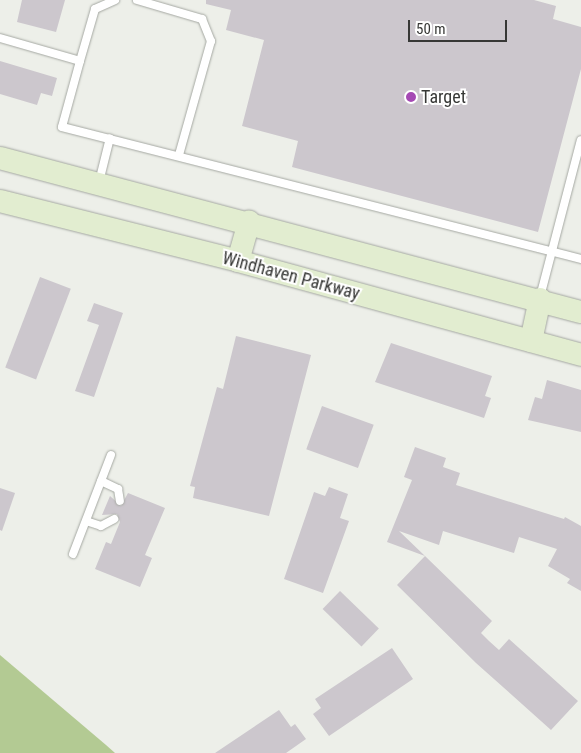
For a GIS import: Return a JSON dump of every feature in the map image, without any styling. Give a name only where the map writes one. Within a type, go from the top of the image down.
[{"type":"main road","points":[[0,158],[100,182],[540,299],[581,312]]},
{"type":"main road","name":"Windhaven Parkway","points":[[0,201],[238,262],[581,355]]},
{"type":"main road","points":[[238,262],[248,222]]},
{"type":"main road","points":[[531,341],[540,299]]},
{"type":"lane","points":[[115,0],[95,9],[62,127],[581,258]]},
{"type":"lane","points":[[137,0],[202,19],[212,41],[178,155]]},
{"type":"lane","points":[[0,38],[80,61]]},
{"type":"lane","points":[[100,182],[110,138]]},
{"type":"lane","points":[[540,299],[578,164],[581,140]]},
{"type":"lane","points":[[73,554],[111,455]]},
{"type":"lane","points":[[101,481],[118,488],[120,501]]},
{"type":"lane","points":[[86,521],[101,526],[114,519]]},
{"type":"green space","points":[[0,655],[106,745],[115,753],[0,753]]},
{"type":"building","points":[[22,0],[65,0],[56,32],[17,22]]},
{"type":"building","name":"Target","points":[[206,0],[534,0],[556,6],[553,19],[581,27],[581,69],[538,232],[292,167],[298,141],[242,126],[264,40],[226,30],[231,10],[206,4]]},
{"type":"building","points":[[0,61],[57,78],[52,96],[41,93],[37,105],[0,94]]},
{"type":"building","points":[[40,277],[71,289],[36,379],[5,368]]},
{"type":"building","points":[[94,303],[123,313],[94,397],[75,391],[99,325],[87,321]]},
{"type":"building","points":[[236,336],[311,355],[269,516],[193,498],[195,487],[190,486],[217,387],[223,389]]},
{"type":"building","points":[[391,343],[492,376],[485,396],[491,398],[484,418],[375,382]]},
{"type":"building","points":[[547,380],[581,390],[581,432],[528,420],[535,397],[542,399]]},
{"type":"building","points":[[322,406],[374,425],[358,468],[306,449]]},
{"type":"building","points":[[415,447],[446,458],[443,467],[460,473],[456,485],[564,519],[565,517],[581,526],[581,591],[567,583],[570,579],[548,566],[557,549],[519,537],[514,553],[443,531],[439,545],[399,531],[425,556],[387,542],[412,480],[404,477]]},
{"type":"building","points":[[329,487],[348,494],[340,518],[349,521],[323,593],[284,579],[314,492],[325,496]]},
{"type":"building","points":[[0,488],[15,493],[2,531],[0,530]]},
{"type":"building","points":[[128,493],[165,508],[145,555],[152,558],[140,587],[95,569],[106,542],[111,544],[120,522],[117,514],[102,515],[110,496],[121,506]]},
{"type":"building","points":[[425,556],[492,621],[481,633],[489,641],[499,650],[509,639],[578,701],[551,730],[476,663],[397,585]]},
{"type":"building","points":[[340,591],[379,629],[361,646],[323,609]]},
{"type":"building","points":[[392,648],[413,679],[329,736],[313,714],[321,708],[315,699]]},
{"type":"building","points":[[279,710],[291,727],[295,724],[306,739],[286,753],[215,753]]},
{"type":"place","name":"Target","points":[[411,97]]}]
